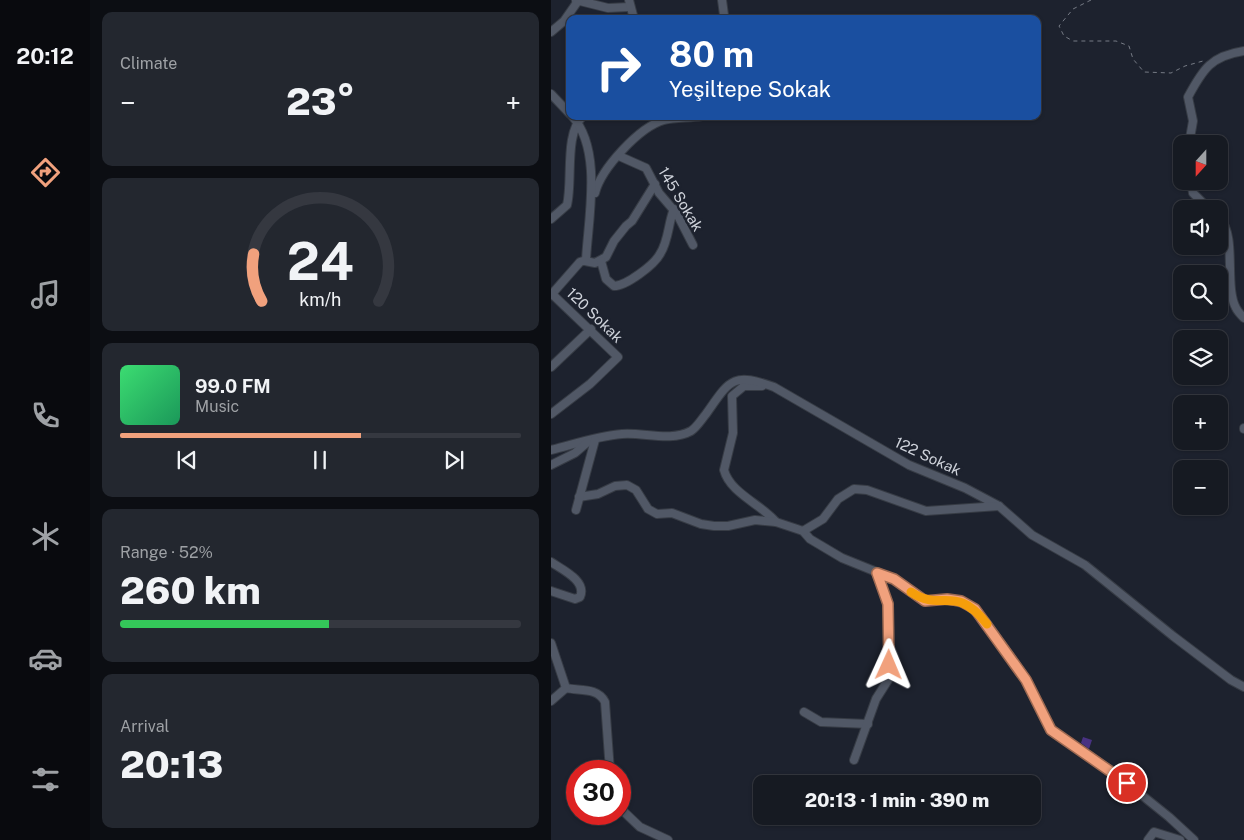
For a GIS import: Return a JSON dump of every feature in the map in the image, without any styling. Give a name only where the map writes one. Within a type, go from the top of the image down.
[{"type":"street","points":[[568,15],[577,0],[608,8],[629,3],[633,15]]},
{"type":"street","points":[[722,0],[724,15]]},
{"type":"street","points":[[551,32],[566,18]]},
{"type":"street","points":[[1191,135],[1193,121],[1188,97],[1195,83],[1215,58],[1244,51]]},
{"type":"street","points":[[551,94],[566,108]]},
{"type":"street","points":[[551,219],[567,205],[575,120]]},
{"type":"street","points":[[576,120],[585,138],[592,176],[591,210],[585,261]]},
{"type":"street","points":[[591,210],[601,176],[619,156],[625,146],[636,136],[663,120]]},
{"type":"street","name":"145 Sokak","points":[[619,156],[646,168],[655,184],[674,209],[693,245]]},
{"type":"street","points":[[552,295],[580,262],[601,262],[606,258],[617,236],[637,215],[655,184]]},
{"type":"street","points":[[1192,190],[1200,200]]},
{"type":"street","points":[[601,262],[606,279],[614,286],[622,286],[635,277],[660,255],[674,209]]},
{"type":"street","points":[[1228,240],[1235,307],[1244,318]]},
{"type":"street","name":"120 Sokak","points":[[551,414],[590,384],[618,357],[591,329],[552,295]]},
{"type":"street","points":[[551,367],[591,329]]},
{"type":"street","name":"122 Sokak","points":[[551,450],[583,440],[621,434],[683,434],[697,426],[734,380],[741,378],[774,387],[909,465],[965,488],[999,506],[1032,536],[1085,565],[1173,636],[1231,680],[1244,687]]},
{"type":"street","points":[[774,387],[744,386],[732,396],[733,433],[724,470],[725,476],[733,485],[776,522]]},
{"type":"street","points":[[551,465],[575,453],[592,440]]},
{"type":"street","points":[[576,510],[592,440]]},
{"type":"street","points":[[579,497],[598,494],[615,486],[627,486],[636,490],[648,509],[657,514],[672,513],[701,524],[714,526],[728,526],[755,520],[776,522],[803,531],[842,558],[894,579],[925,601],[947,599],[961,601],[975,609],[1026,680],[1051,730],[1113,772],[1169,816],[1194,840]]},
{"type":"street","points":[[803,531],[828,514],[837,499],[854,489],[867,490],[926,510],[999,506]]},
{"type":"street","points":[[551,562],[581,584],[583,591],[581,597],[575,599],[551,592]]},
{"type":"street","points":[[854,760],[876,700],[888,680],[888,604],[877,573]]},
{"type":"street","points":[[551,643],[566,688]]},
{"type":"street","points":[[551,701],[566,688],[587,689],[603,698],[605,702],[609,760]]},
{"type":"street","points":[[804,712],[821,722],[868,724]]},
{"type":"street","points":[[631,818],[640,827],[668,840]]},
{"type":"street","points":[[1148,840],[1154,832],[1180,840]]},
{"type":"path","points":[[1091,0],[1073,9],[1059,26],[1064,36],[1073,40],[1116,41],[1129,46],[1133,59],[1144,72],[1171,73],[1185,66],[1215,58]]},
{"type":"building","points":[[1083,737],[1092,740],[1089,749],[1081,743]]},
{"type":"slow traffic","points":[[911,592],[925,601],[947,599],[961,601],[975,609],[987,624]]},
{"type":"route","points":[[889,665],[888,604],[877,573],[894,579],[925,601],[947,599],[961,601],[975,609],[1026,680],[1051,730],[1090,755],[1127,783]]}]
